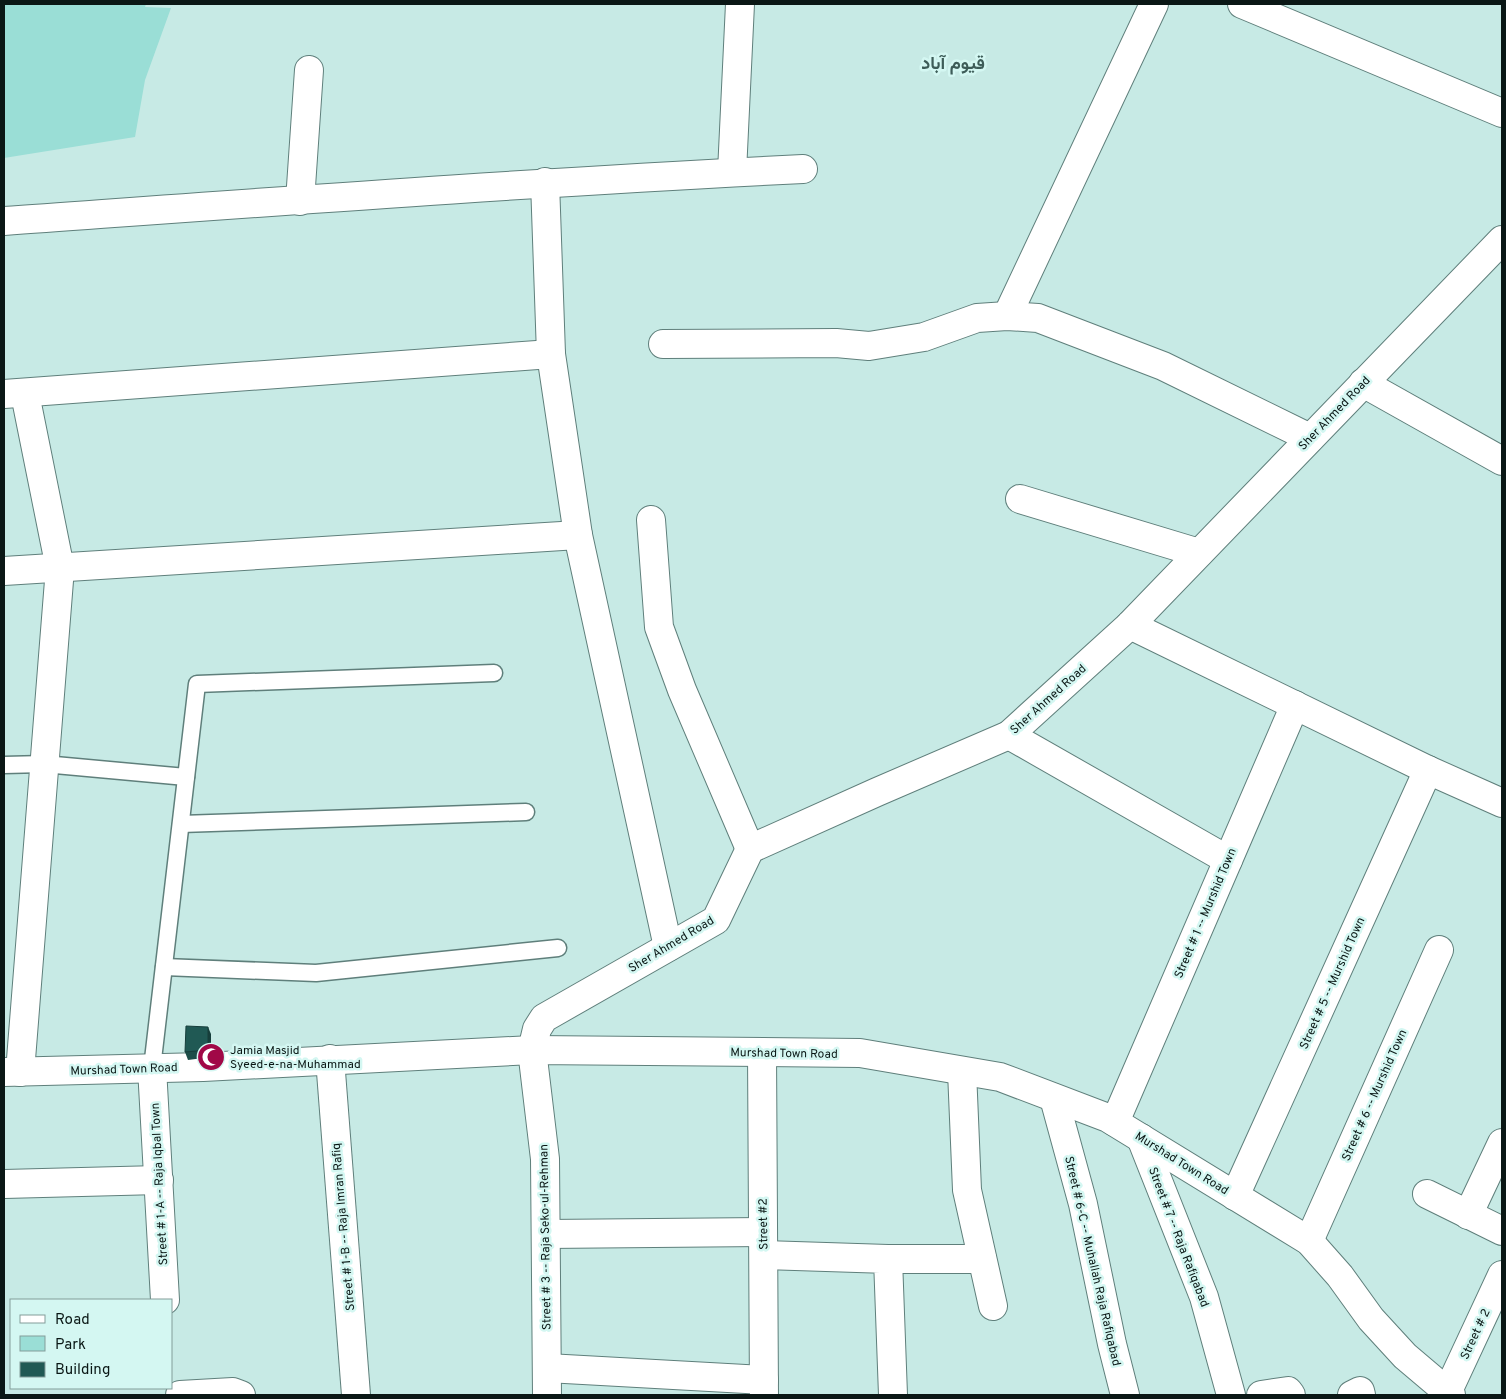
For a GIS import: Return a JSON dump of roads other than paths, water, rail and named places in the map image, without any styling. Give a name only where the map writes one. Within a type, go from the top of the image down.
[{"type":"street","points":[[732,172],[740,4]]},
{"type":"street","points":[[1007,316],[1154,4]]},
{"type":"street","points":[[1242,4],[1502,113]]},
{"type":"street","points":[[300,201],[308,70]]},
{"type":"street","points":[[4,221],[545,182],[803,168]]},
{"type":"street","points":[[545,182],[551,354],[578,535],[668,947]]},
{"type":"street","name":"Sher Ahmed Road","points":[[532,1050],[537,1029],[544,1018],[716,920],[750,849],[1009,735],[1130,625],[1502,242]]},
{"type":"street","points":[[663,344],[836,343],[869,346],[924,337],[977,318],[1007,316],[1038,318],[1163,366],[1310,438]]},
{"type":"street","points":[[12,1072],[44,764],[60,568],[14,394],[551,354]]},
{"type":"street","points":[[1363,383],[1502,461]]},
{"type":"street","points":[[1020,498],[1199,553]]},
{"type":"street","points":[[651,520],[659,627],[682,690],[750,849]]},
{"type":"street","points":[[4,571],[578,535]]},
{"type":"street","points":[[1130,625],[1428,770],[1502,803]]},
{"type":"street","name":"Street # 1 -- Murshid Town","points":[[1115,1122],[1295,705]]},
{"type":"street","points":[[1009,735],[1228,860]]},
{"type":"street","name":"Street # 5 -- Murshid Town","points":[[1235,1196],[1428,770]]},
{"type":"street","name":"Street # 6 -- Murshid Town","points":[[1309,1240],[1439,950]]},
{"type":"street","name":"Murshad Town Road","points":[[12,1072],[152,1068],[532,1050],[860,1053],[1000,1078],[1115,1122],[1309,1240],[1340,1276],[1371,1319],[1404,1356],[1449,1394]]},
{"type":"street","name":"Street # 3 -- Raja Seko-ul-Rehman","points":[[532,1050],[545,1159],[547,1395]]},
{"type":"street","name":"Street #2","points":[[762,1052],[764,1388]]},
{"type":"street","name":"Street # 1-B -- Raja Imran Rafiq","points":[[330,1059],[356,1395]]},
{"type":"street","name":"Street # 1-A -- Raja Iqbal Town","points":[[152,1068],[165,1299]]},
{"type":"street","points":[[962,1071],[966,1190],[993,1306]]},
{"type":"street","name":"Street # 6-C -- Muhallah Raja Rafiqabad","points":[[1054,1098],[1083,1204],[1112,1344],[1125,1395]]},
{"type":"street","name":"Street # 7 -- Raja Rafiqabad","points":[[1141,1138],[1204,1297],[1231,1395]]},
{"type":"street","points":[[1468,1215],[1502,1143]]},
{"type":"street","points":[[4,1184],[159,1180]]},
{"type":"street","points":[[1427,1194],[1502,1231]]},
{"type":"street","points":[[546,1234],[763,1243],[888,1259],[982,1259]]},
{"type":"street","points":[[888,1259],[893,1395]]},
{"type":"street","name":"Street # 2","points":[[1449,1394],[1502,1275]]},
{"type":"street","points":[[547,1368],[764,1388]]},
{"type":"street","points":[[1261,1395],[1288,1391],[1291,1395]]},
{"type":"street","points":[[1352,1395],[1360,1391],[1360,1395]]},
{"type":"street","points":[[180,1395],[233,1392],[241,1395]]},
{"type":"lane","points":[[152,1068],[197,684],[494,673]]},
{"type":"lane","points":[[4,765],[44,764],[186,777]]},
{"type":"lane","points":[[181,824],[526,812]]},
{"type":"lane","points":[[164,967],[316,973],[558,948]]},
{"type":"place","name":"Jamia Masjid Syeed-e-na-Muhammad","points":[[211,1057]]},
{"type":"district","name":"قیوم آباد","points":[[953,63]]}]
